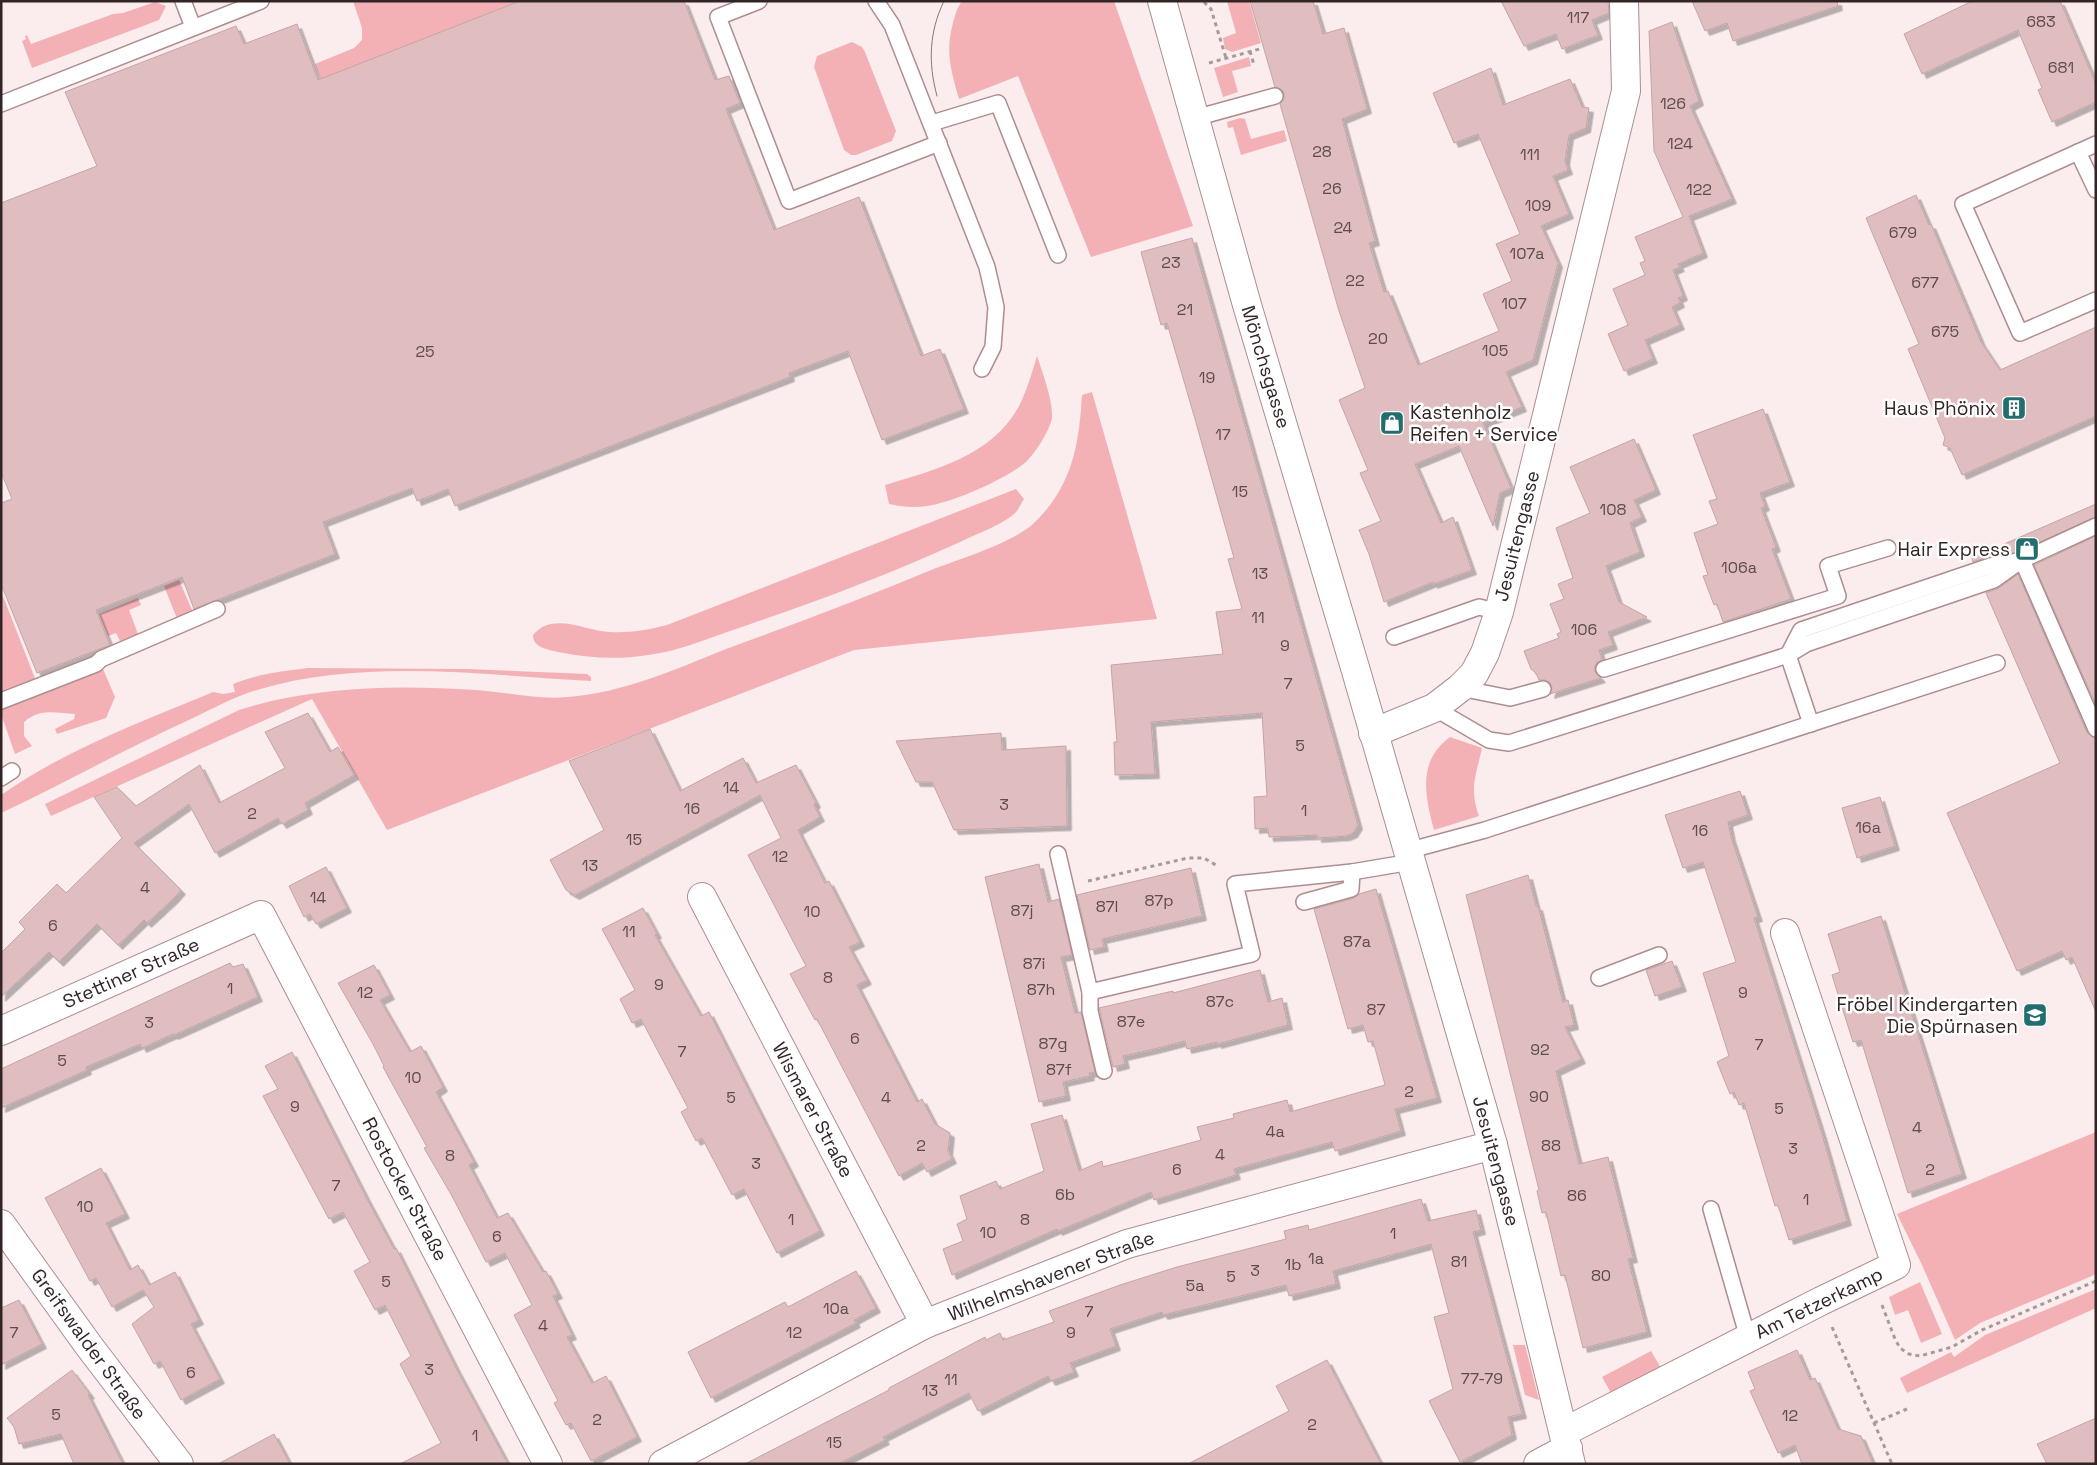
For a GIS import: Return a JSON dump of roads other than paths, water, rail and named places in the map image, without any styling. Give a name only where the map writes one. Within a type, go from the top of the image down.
[{"type":"street","name":"Mönchsgasse","points":[[1162,1],[1247,305],[1373,732]]},
{"type":"street","name":"Jesuitengasse","points":[[1568,1448],[1493,1145],[1373,732],[1434,708],[1460,688],[1474,674],[1485,653],[1499,612],[1626,91],[1624,1]]},
{"type":"street","name":"Wismarer Straße","points":[[702,896],[925,1324]]},
{"type":"street","name":"Stettiner Straße","points":[[1,1031],[261,915]]},
{"type":"street","name":"Rostocker Straße","points":[[261,915],[548,1464]]},
{"type":"street","name":"Am Tetzerkamp","points":[[1538,1464],[1568,1448],[1748,1338],[1896,1265],[1785,933]]},
{"type":"street","name":"Wilhelmshavener Straße","points":[[663,1464],[925,1324],[1127,1244],[1493,1145]]},
{"type":"street","name":"Greifswalder Straße","points":[[1,1224],[89,1346],[179,1464]]},
{"type":"lane","points":[[183,1],[193,27]]},
{"type":"lane","points":[[1,104],[261,1]]},
{"type":"lane","points":[[759,1],[718,17],[789,201],[939,143]]},
{"type":"lane","points":[[876,1],[892,25],[987,267],[996,307],[993,347],[982,369]]},
{"type":"lane","points":[[1195,118],[1275,96]]},
{"type":"lane","points":[[932,123],[998,103],[1058,254]]},
{"type":"lane","points":[[2096,144],[1963,204],[2020,333],[2096,300]]},
{"type":"lane","points":[[2078,152],[2096,190]]},
{"type":"lane","points":[[1434,708],[1489,740],[1508,743],[1788,655],[1806,644],[1994,580],[2022,560],[2096,526]]},
{"type":"lane","points":[[1604,669],[1838,596],[1828,566],[1888,548]]},
{"type":"lane","points":[[2022,560],[2096,729]]},
{"type":"lane","points":[[1394,637],[1478,607],[1499,612]]},
{"type":"lane","points":[[1,701],[96,664],[101,658],[217,609]]},
{"type":"lane","points":[[1788,655],[1811,724]]},
{"type":"lane","points":[[1090,992],[1252,954],[1235,884],[1352,872],[1409,856],[1997,663]]},
{"type":"lane","points":[[1460,688],[1510,698],[1542,688]]},
{"type":"lane","points":[[1058,854],[1090,992],[1090,1011],[1104,1071]]},
{"type":"lane","points":[[1304,902],[1350,889],[1352,872]]},
{"type":"lane","points":[[1599,978],[1659,956]]},
{"type":"lane","points":[[1711,1209],[1748,1338]]},
{"type":"tram line","points":[[937,96],[932,72],[931,48],[935,24],[944,1]]},
{"type":"place","name":"Haus Phönix","points":[[2014,408]]},
{"type":"place","name":"Kastenholz Reifen + Service","points":[[1392,423]]},
{"type":"place","name":"Hair Express","points":[[2027,549]]},
{"type":"place","name":"Fröbel Kindergarten Die Spürnasen","points":[[2035,1015]]}]
